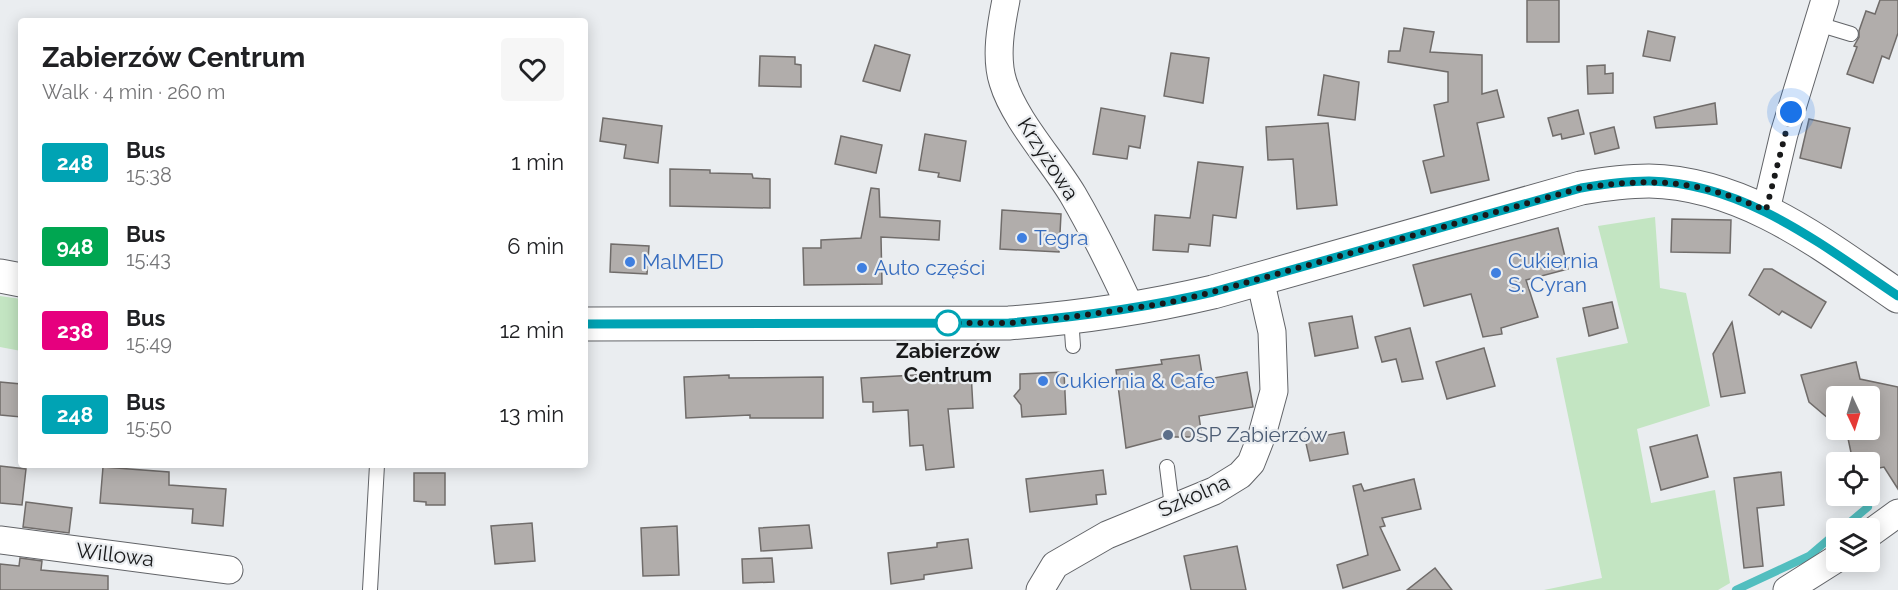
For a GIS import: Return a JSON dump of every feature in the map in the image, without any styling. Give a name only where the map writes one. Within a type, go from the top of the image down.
[{"type":"main road","points":[[588,324],[1009,323],[1072,331],[1131,309],[1213,292],[1570,191],[1617,182],[1650,181],[1685,185],[1722,193],[1766,210],[1816,240],[1898,296]]},
{"type":"main road","points":[[0,276],[18,279]]},
{"type":"street","name":"Krzyżowa","points":[[1006,0],[1000,47],[1003,84],[1011,103],[1072,194],[1131,309]]},
{"type":"street","points":[[1766,210],[1784,134],[1821,12]]},
{"type":"street","name":"Szkolna","points":[[1040,590],[1055,565],[1107,535],[1214,491],[1240,475],[1251,463],[1262,435],[1274,391],[1272,332],[1260,279]]},
{"type":"street","points":[[1880,526],[1898,513]]},
{"type":"street","name":"Willowa","points":[[0,540],[229,570]]},
{"type":"street","points":[[1787,590],[1826,565]]},
{"type":"lane","points":[[1821,12],[1851,34]]},
{"type":"lane","points":[[1167,467],[1172,507]]},
{"type":"lane","points":[[370,590],[377,468]]},
{"type":"green space","points":[[1655,217],[1660,288],[1686,293],[1710,406],[1637,429],[1651,503],[1715,490],[1730,583],[1718,590],[1544,590],[1602,578],[1556,358],[1628,343],[1598,226]]},
{"type":"green space","points":[[0,296],[18,299],[18,350],[0,347]]},
{"type":"building","points":[[1527,0],[1559,0],[1559,42],[1527,42]]},
{"type":"building","points":[[1880,0],[1898,0],[1898,33],[1889,59],[1882,56],[1873,83],[1847,74],[1866,11],[1875,14]]},
{"type":"building","points":[[1404,28],[1434,32],[1430,52],[1482,55],[1482,94],[1497,90],[1504,117],[1477,123],[1489,180],[1431,193],[1423,161],[1444,156],[1434,105],[1448,102],[1448,72],[1388,62],[1389,51],[1400,51]]},
{"type":"building","points":[[1648,31],[1675,37],[1670,61],[1643,56]]},
{"type":"building","points":[[875,45],[910,55],[900,91],[863,81]]},
{"type":"building","points":[[1171,53],[1209,58],[1203,103],[1164,96]]},
{"type":"building","points":[[760,56],[795,57],[795,64],[801,65],[801,87],[759,86]]},
{"type":"building","points":[[1605,65],[1605,74],[1613,73],[1613,93],[1588,94],[1587,66]]},
{"type":"building","points":[[1324,75],[1359,82],[1355,120],[1318,115]]},
{"type":"building","points":[[1715,103],[1717,124],[1656,128],[1654,117]]},
{"type":"building","points":[[1101,108],[1145,116],[1140,148],[1129,146],[1127,159],[1093,154]]},
{"type":"building","points":[[1578,110],[1584,134],[1562,139],[1561,134],[1553,136],[1548,118]]},
{"type":"building","points":[[603,118],[662,126],[658,163],[624,158],[626,145],[600,141]]},
{"type":"building","points":[[1809,119],[1850,128],[1841,168],[1800,158]]},
{"type":"building","points":[[1328,123],[1337,205],[1297,209],[1293,159],[1268,160],[1266,127]]},
{"type":"building","points":[[1614,127],[1619,148],[1595,154],[1590,133]]},
{"type":"building","points":[[925,134],[966,141],[960,181],[938,177],[939,173],[919,170]]},
{"type":"building","points":[[841,136],[882,145],[876,173],[835,164]]},
{"type":"building","points":[[1198,162],[1243,167],[1236,218],[1213,215],[1210,246],[1189,244],[1188,252],[1153,250],[1155,215],[1190,218]]},
{"type":"building","points":[[670,169],[752,174],[753,178],[770,179],[770,208],[670,206]]},
{"type":"building","points":[[871,188],[879,189],[880,217],[940,221],[939,240],[881,237],[882,284],[804,285],[803,248],[821,248],[821,240],[861,238]]},
{"type":"building","points":[[1002,210],[1061,214],[1059,252],[1000,249]]},
{"type":"building","points":[[1672,219],[1731,220],[1730,253],[1671,252]]},
{"type":"building","points":[[1558,228],[1568,269],[1526,280],[1538,317],[1501,328],[1502,334],[1483,337],[1471,294],[1424,306],[1413,265]]},
{"type":"building","points":[[611,244],[649,246],[647,274],[610,272]]},
{"type":"building","points":[[1764,269],[1772,269],[1826,302],[1811,328],[1782,311],[1779,315],[1749,295]]},
{"type":"building","points":[[1612,302],[1618,328],[1589,336],[1583,308]]},
{"type":"building","points":[[1352,316],[1358,348],[1315,356],[1309,323]]},
{"type":"building","points":[[1732,322],[1745,393],[1721,397],[1713,354]]},
{"type":"building","points":[[1410,328],[1423,379],[1402,382],[1396,359],[1382,362],[1375,337]]},
{"type":"building","points":[[1484,348],[1495,386],[1447,399],[1436,362]]},
{"type":"building","points":[[1199,355],[1203,380],[1247,372],[1253,407],[1199,416],[1202,437],[1168,437],[1126,448],[1116,370],[1162,364],[1161,360]]},
{"type":"building","points":[[1856,362],[1860,379],[1898,387],[1898,489],[1884,467],[1880,468],[1880,452],[1851,452],[1848,440],[1880,440],[1880,386],[1826,386],[1826,416],[1809,402],[1801,375]]},
{"type":"building","points":[[971,372],[973,408],[948,409],[954,467],[926,470],[923,445],[910,446],[908,410],[873,412],[873,402],[863,402],[861,378]]},
{"type":"building","points":[[1064,372],[1066,414],[1022,417],[1021,405],[1014,396],[1020,389],[1020,374]]},
{"type":"building","points":[[729,375],[729,378],[823,377],[823,418],[750,418],[750,415],[686,418],[684,377]]},
{"type":"building","points":[[0,382],[18,384],[18,417],[0,415]]},
{"type":"building","points":[[1344,432],[1348,454],[1310,461],[1305,439]]},
{"type":"building","points":[[1697,435],[1708,477],[1661,490],[1650,447]]},
{"type":"building","points":[[0,466],[26,469],[22,505],[0,503]]},
{"type":"building","points":[[103,468],[169,472],[169,485],[226,489],[223,526],[192,523],[193,509],[100,503]]},
{"type":"building","points":[[1103,470],[1106,494],[1096,495],[1097,504],[1030,512],[1026,479]]},
{"type":"building","points":[[1781,472],[1784,505],[1757,508],[1763,566],[1744,568],[1734,478]]},
{"type":"building","points":[[414,473],[445,473],[445,505],[426,505],[426,502],[414,501]]},
{"type":"building","points":[[1414,479],[1421,509],[1382,518],[1385,526],[1380,527],[1400,570],[1343,588],[1337,565],[1368,555],[1353,486],[1361,484],[1364,491]]},
{"type":"building","points":[[26,502],[72,508],[69,533],[23,527]]},
{"type":"building","points":[[532,523],[535,561],[495,564],[491,526]]},
{"type":"building","points":[[809,525],[812,548],[761,551],[759,528]]},
{"type":"building","points":[[677,526],[679,575],[643,576],[641,528]]},
{"type":"building","points":[[968,539],[972,568],[924,575],[924,579],[891,584],[888,553],[937,547],[937,543]]},
{"type":"building","points":[[1237,546],[1246,590],[1191,590],[1184,556]]},
{"type":"building","points":[[20,558],[42,561],[41,570],[108,576],[108,590],[0,590],[0,564],[19,566]]},
{"type":"building","points":[[772,558],[774,582],[743,583],[742,559]]},
{"type":"building","points":[[1435,568],[1452,590],[1407,590]]},
{"type":"waterway","points":[[1855,518],[1868,507]]},
{"type":"waterway","points":[[1736,590],[1809,556],[1826,542]]},
{"type":"bus line","name":"248","points":[[588,324],[1009,323],[1131,309],[1213,292],[1581,188],[1617,182],[1650,181],[1685,185],[1722,193],[1766,210],[1816,240],[1898,296]]},
{"type":"place","name":"Tegra","points":[[1022,238]]},
{"type":"place","name":"MalMED","points":[[630,262]]},
{"type":"place","name":"Auto części","points":[[862,268]]},
{"type":"place","name":"Cukiernia S. Cyran","points":[[1496,273]]},
{"type":"place","name":"Zabierzów Centrum","points":[[948,323]]},
{"type":"place","name":"Cukiernia & Cafe","points":[[1043,381]]},
{"type":"place","name":"OSP Zabierzów","points":[[1168,435]]},
{"type":"route","points":[[948,323],[1009,323],[1071,317],[1167,303],[1581,188],[1617,182],[1650,181],[1685,185],[1722,193],[1766,210],[1791,112]]}]
